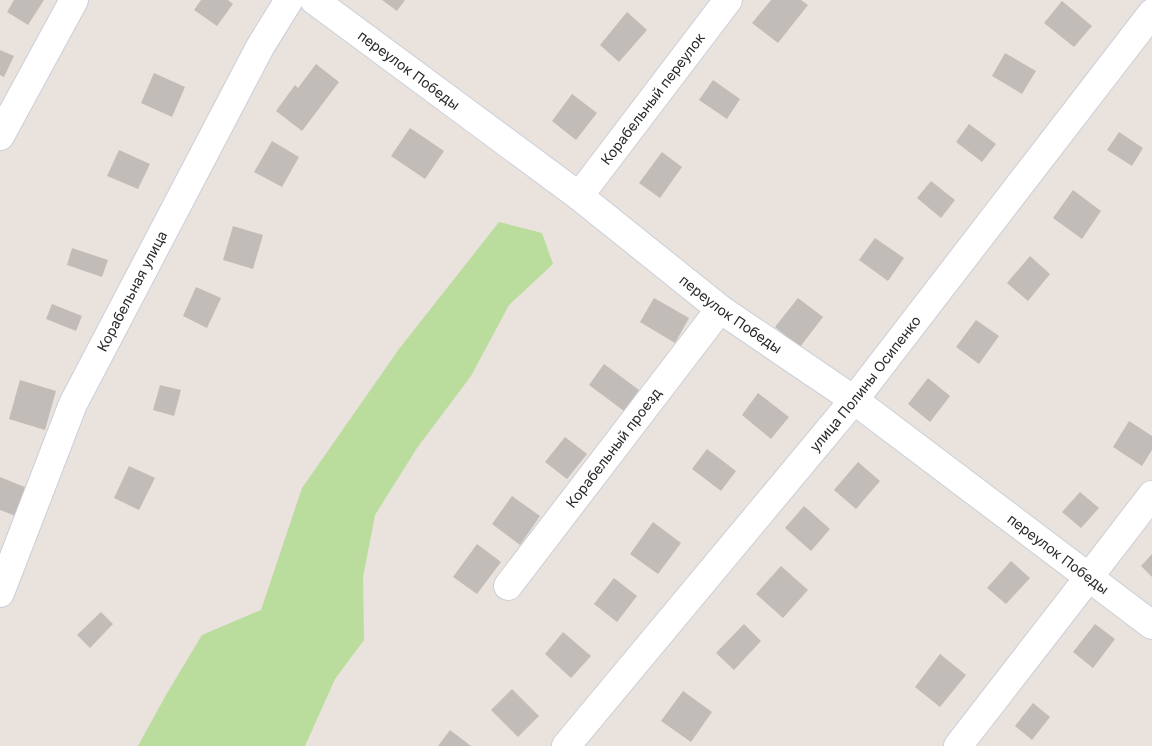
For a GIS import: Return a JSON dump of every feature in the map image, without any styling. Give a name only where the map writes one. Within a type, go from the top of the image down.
[{"type":"street","points":[[0,136],[74,0]]},
{"type":"street","name":"Корабельная улица","points":[[0,593],[74,404],[260,48],[289,0]]},
{"type":"street","name":"переулок Победы","points":[[314,0],[579,196],[720,308],[854,400],[1152,625]]},
{"type":"street","name":"Корабельный переулок","points":[[579,196],[728,0]]},
{"type":"street","name":"улица Полины Осипенко","points":[[566,746],[854,400],[1152,13]]},
{"type":"street","name":"Корабельный проезд","points":[[508,586],[720,308]]},
{"type":"street","points":[[958,746],[1152,495]]},
{"type":"green space","points":[[499,222],[542,233],[553,264],[509,305],[471,376],[417,448],[375,515],[363,577],[364,640],[335,679],[305,746],[138,746],[202,635],[261,610],[302,488],[399,349]]},
{"type":"building","points":[[14,0],[44,0],[28,25],[7,12]]},
{"type":"building","points":[[201,0],[228,0],[233,4],[217,26],[194,10]]},
{"type":"building","points":[[382,0],[405,0],[397,11]]},
{"type":"building","points":[[771,0],[801,0],[808,5],[778,43],[752,23]]},
{"type":"building","points":[[1062,1],[1092,26],[1074,47],[1044,23]]},
{"type":"building","points":[[627,12],[647,30],[619,62],[600,45]]},
{"type":"building","points":[[0,50],[14,56],[4,77],[0,75]]},
{"type":"building","points":[[1005,53],[1036,71],[1022,94],[992,76]]},
{"type":"building","points":[[316,64],[339,82],[302,131],[276,111],[295,85],[298,88]]},
{"type":"building","points":[[154,73],[185,87],[172,117],[141,103]]},
{"type":"building","points":[[713,80],[740,99],[727,119],[699,100]]},
{"type":"building","points":[[572,94],[597,113],[576,140],[552,121]]},
{"type":"building","points":[[969,124],[996,144],[982,162],[956,142]]},
{"type":"building","points":[[410,128],[444,151],[425,179],[391,156]]},
{"type":"building","points":[[1119,132],[1143,148],[1132,166],[1107,150]]},
{"type":"building","points":[[272,141],[299,157],[282,187],[254,172]]},
{"type":"building","points":[[119,150],[150,164],[138,189],[107,176]]},
{"type":"building","points":[[662,152],[682,167],[660,198],[639,183]]},
{"type":"building","points":[[931,181],[955,200],[941,218],[917,198]]},
{"type":"building","points":[[1073,190],[1101,211],[1082,239],[1053,218]]},
{"type":"building","points":[[233,226],[263,235],[253,269],[223,260]]},
{"type":"building","points":[[875,238],[904,258],[888,281],[859,260]]},
{"type":"building","points":[[72,248],[108,260],[102,277],[67,265]]},
{"type":"building","points":[[1030,256],[1050,274],[1028,301],[1007,283]]},
{"type":"building","points":[[196,287],[221,298],[207,328],[183,316]]},
{"type":"building","points":[[654,298],[689,318],[675,343],[640,322]]},
{"type":"building","points":[[798,298],[823,317],[800,347],[775,327]]},
{"type":"building","points":[[52,304],[82,316],[76,331],[46,319]]},
{"type":"building","points":[[976,320],[999,336],[979,364],[956,347]]},
{"type":"building","points":[[604,364],[639,390],[624,411],[589,385]]},
{"type":"building","points":[[928,378],[950,396],[930,422],[908,404]]},
{"type":"building","points":[[20,380],[56,391],[45,430],[9,419]]},
{"type":"building","points":[[160,385],[181,390],[174,416],[153,410]]},
{"type":"building","points":[[758,393],[789,417],[771,439],[742,415]]},
{"type":"building","points":[[1129,421],[1152,436],[1152,450],[1142,466],[1113,447]]},
{"type":"building","points":[[565,437],[587,454],[567,479],[545,462]]},
{"type":"building","points":[[707,449],[736,471],[721,491],[692,469]]},
{"type":"building","points":[[858,462],[880,481],[856,509],[834,490]]},
{"type":"building","points":[[129,466],[155,478],[139,510],[114,498]]},
{"type":"building","points":[[0,477],[27,488],[16,516],[0,510]]},
{"type":"building","points":[[1080,492],[1099,508],[1081,528],[1062,512]]},
{"type":"building","points":[[512,496],[540,516],[520,545],[492,524]]},
{"type":"building","points":[[804,506],[830,529],[811,551],[785,528]]},
{"type":"building","points":[[653,522],[681,543],[658,574],[630,554]]},
{"type":"building","points":[[477,544],[501,562],[477,594],[453,577]]},
{"type":"building","points":[[1152,554],[1152,577],[1141,566]]},
{"type":"building","points":[[1011,561],[1030,578],[1006,604],[987,588]]},
{"type":"building","points":[[781,566],[808,590],[783,618],[756,594]]},
{"type":"building","points":[[614,578],[637,596],[617,622],[594,604]]},
{"type":"building","points":[[101,612],[113,624],[90,648],[77,635]]},
{"type":"building","points":[[744,624],[761,641],[734,670],[716,653]]},
{"type":"building","points":[[1095,624],[1115,639],[1093,668],[1073,652]]},
{"type":"building","points":[[563,632],[591,656],[571,678],[545,654]]},
{"type":"building","points":[[940,654],[966,675],[940,707],[915,687]]},
{"type":"building","points":[[512,689],[539,716],[518,737],[491,710]]},
{"type":"building","points":[[683,691],[712,712],[691,742],[661,721]]},
{"type":"building","points":[[1033,703],[1050,717],[1032,740],[1015,726]]},
{"type":"building","points":[[450,730],[471,746],[438,746]]}]
